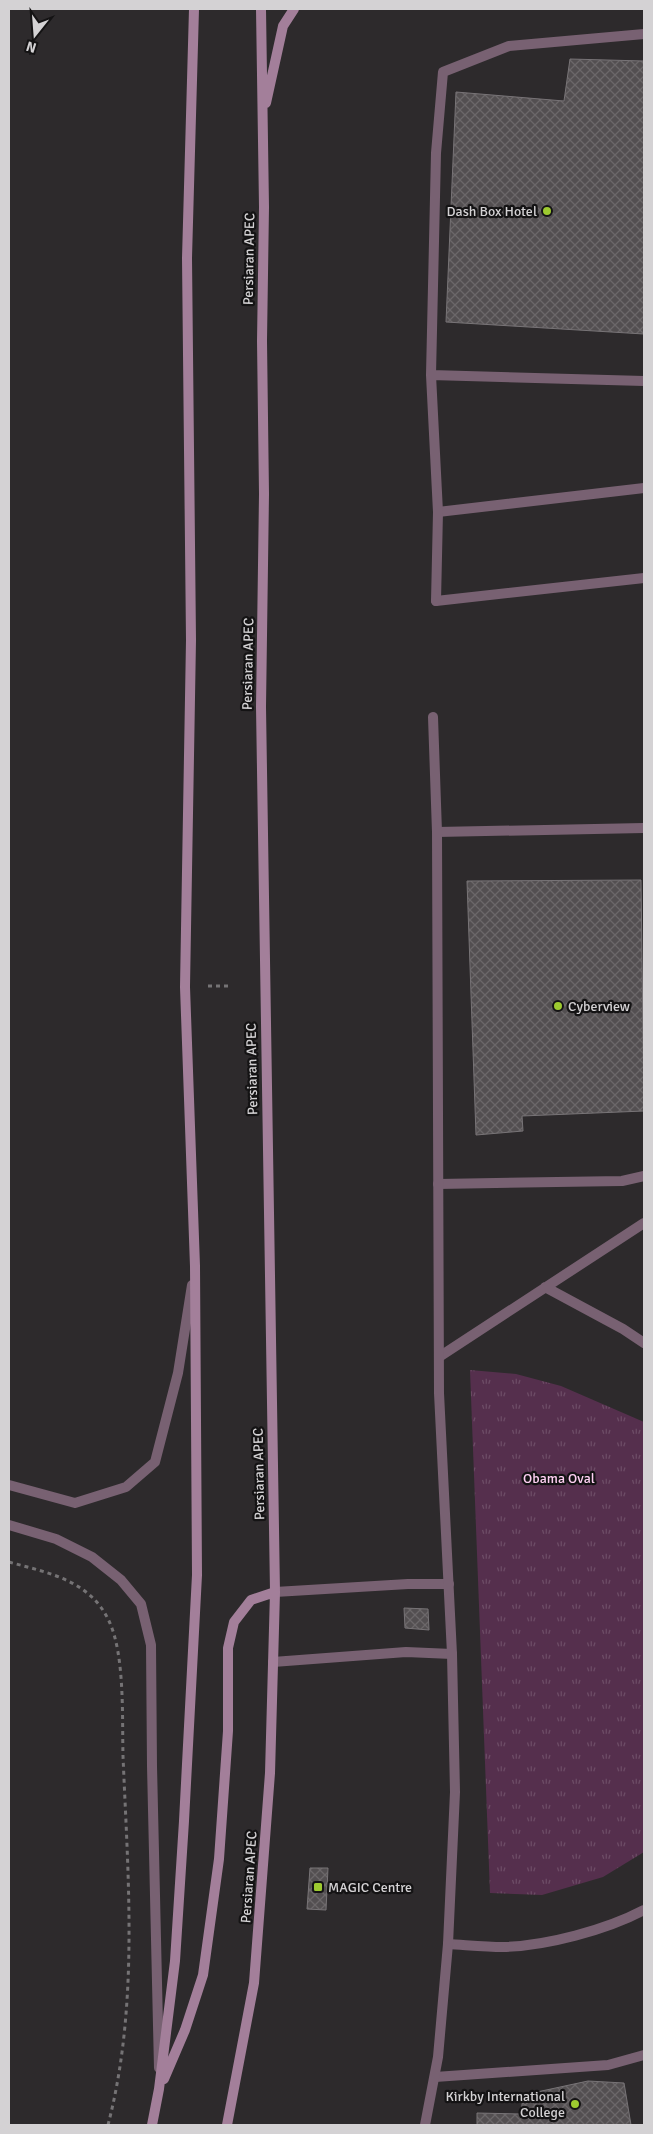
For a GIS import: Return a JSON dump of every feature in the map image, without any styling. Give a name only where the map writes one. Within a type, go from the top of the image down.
[{"type":"main road","points":[[152,2125],[159,2089],[175,1961],[196,1575],[195,1266],[184,987],[191,640],[187,258],[194,9]]},
{"type":"main road","name":"Persiaran APEC","points":[[226,2125],[254,1983],[270,1783],[274,1662],[275,1592],[261,707],[264,494],[262,9]]},
{"type":"main road","points":[[262,118],[283,26],[294,9]]},
{"type":"main road","points":[[159,2089],[185,2030],[202,1975],[219,1859],[228,1731],[228,1648],[234,1622],[251,1600],[275,1592]]},
{"type":"street","points":[[644,34],[509,46],[443,72],[436,153],[431,375],[438,512],[436,601],[644,578]]},
{"type":"street","points":[[431,375],[644,381]]},
{"type":"street","points":[[438,512],[644,488]]},
{"type":"street","points":[[425,2125],[438,2057],[448,1944],[455,1792],[452,1654],[439,1393],[436,832],[433,717]]},
{"type":"street","points":[[436,832],[644,828]]},
{"type":"street","points":[[438,1184],[622,1181],[644,1176]]},
{"type":"street","points":[[439,1357],[644,1223]]},
{"type":"street","points":[[9,1485],[75,1504],[126,1487],[154,1462],[178,1373],[195,1266]]},
{"type":"street","points":[[546,1287],[623,1329],[644,1343]]},
{"type":"street","points":[[9,1525],[56,1539],[92,1557],[121,1580],[141,1604],[151,1645],[159,2089]]},
{"type":"street","points":[[275,1592],[408,1584],[449,1584]]},
{"type":"street","points":[[274,1662],[406,1652],[452,1654]]},
{"type":"street","points":[[448,1944],[504,1947],[545,1942],[598,1930],[644,1910]]},
{"type":"street","points":[[435,2078],[608,2065],[644,2055]]},
{"type":"path","points":[[203,986],[230,986]]},
{"type":"path","points":[[9,1562],[76,1583],[94,1599],[109,1620],[117,1647],[127,1856],[128,1994],[123,2056],[117,2092],[108,2125]]},
{"type":"green space","name":"Obama Oval","points":[[470,1370],[516,1374],[561,1386],[644,1422],[644,1852],[603,1877],[542,1895],[490,1893]]},
{"type":"building","name":"Dash Box Hotel","points":[[570,59],[644,61],[644,334],[446,322],[456,92],[564,101]]},
{"type":"building","name":"Cyberview","points":[[641,880],[644,1111],[522,1116],[523,1131],[476,1135],[467,881]]},
{"type":"building","points":[[404,1608],[428,1609],[429,1630],[405,1628]]},
{"type":"building","points":[[310,1868],[328,1868],[326,1910],[307,1909]]},
{"type":"building","name":"Kirkby International College","points":[[588,2081],[624,2083],[631,2125],[477,2125],[477,2113],[521,2114],[523,2095]]},
{"type":"place","name":"Dash Box Hotel","points":[[547,211]]},
{"type":"place","name":"Cyberview","points":[[558,1006]]},
{"type":"place","name":"MAGIC Centre","points":[[318,1887]]},
{"type":"place","name":"Kirkby International College","points":[[575,2104]]}]
